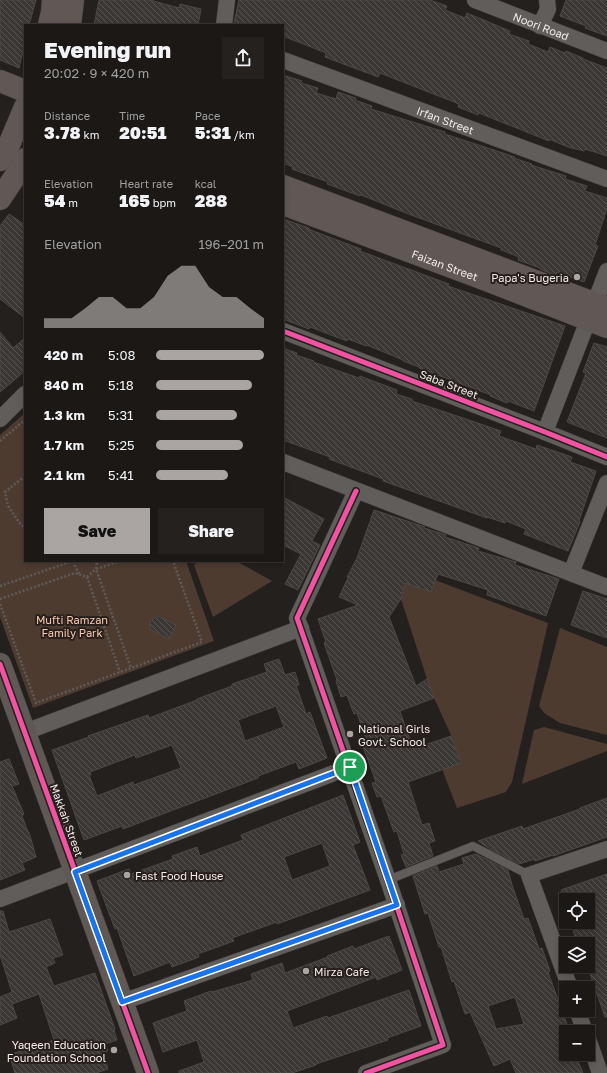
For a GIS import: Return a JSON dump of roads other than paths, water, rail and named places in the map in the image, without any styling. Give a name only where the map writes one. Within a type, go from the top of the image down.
[{"type":"street","points":[[49,24],[53,0]]},
{"type":"street","points":[[70,24],[73,0]]},
{"type":"street","points":[[224,24],[227,0]]},
{"type":"street","name":"Noori Road","points":[[475,0],[607,51]]},
{"type":"street","points":[[540,26],[548,9],[547,0]]},
{"type":"street","name":"Irfan Street","points":[[284,60],[607,179]]},
{"type":"street","points":[[0,81],[24,91]]},
{"type":"street","points":[[0,96],[24,106]]},
{"type":"street","points":[[0,160],[9,144],[24,108]]},
{"type":"street","points":[[0,199],[24,161]]},
{"type":"street","name":"Faizan Street","points":[[284,186],[599,314]]},
{"type":"street","name":"Faizan Street","points":[[284,204],[481,278],[599,314]]},
{"type":"street","points":[[545,432],[599,314],[607,271]]},
{"type":"street","name":"Saba Street","points":[[284,331],[545,432],[607,458]]},
{"type":"street","points":[[0,419],[24,395]]},
{"type":"street","points":[[284,462],[607,587]]},
{"type":"street","points":[[571,573],[607,483]]},
{"type":"street","points":[[356,491],[298,618],[397,905],[443,1045],[366,1073]]},
{"type":"street","points":[[25,732],[301,628]]},
{"type":"street","name":"Makkah Street","points":[[0,664],[148,1073]]},
{"type":"street","points":[[0,899],[75,872],[350,767]]},
{"type":"street","points":[[567,981],[529,875],[607,849]]},
{"type":"street","points":[[122,1002],[397,905]]},
{"type":"street","points":[[595,1059],[600,1073]]},
{"type":"lane","points":[[388,880],[473,846],[529,875]]},
{"type":"place","name":"Papa's Bugeria","points":[[577,277]]},
{"type":"place","name":"National Girls Govt. School","points":[[350,734]]},
{"type":"place","name":"Fast Food House","points":[[127,875]]},
{"type":"place","name":"Mirza Cafe","points":[[306,971]]},
{"type":"place","name":"Yaqeen Education Foundation School","points":[[114,1050]]},
{"type":"park label","name":"Mufti Ramzan Family Park","points":[[72,625]]}]
